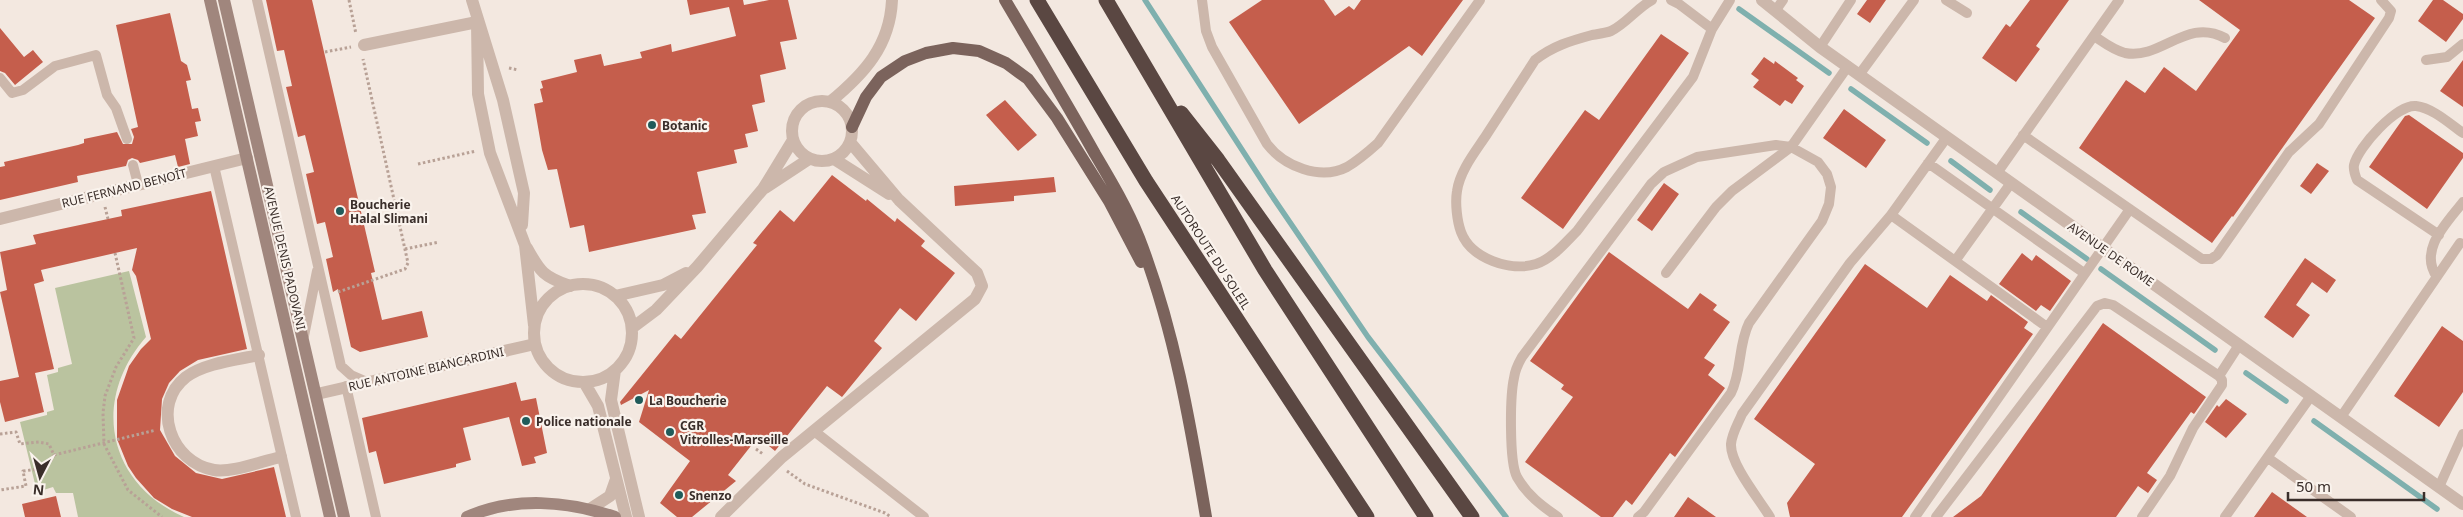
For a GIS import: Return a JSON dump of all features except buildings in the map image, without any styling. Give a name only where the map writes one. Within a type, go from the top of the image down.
[{"type":"highway","name":"AUTOROUTE DU SOLEIL","points":[[1036,0],[1146,181],[1367,517]]},
{"type":"highway","points":[[1106,0],[1265,270],[1426,517]]},
{"type":"highway","points":[[1142,62],[1218,160],[1472,517]]},
{"type":"main road","name":"AVENUE DENIS PADOVANI","points":[[210,0],[330,517]]},
{"type":"main road","name":"AVENUE DENIS PADOVANI","points":[[224,0],[304,336],[344,517]]},
{"type":"main road","points":[[1005,0],[1119,196],[1138,236],[1161,300],[1186,396],[1206,517]]},
{"type":"main road","points":[[852,127],[866,97],[881,77],[926,53],[953,48],[979,51],[1006,63],[1028,79],[1057,118],[1109,201],[1161,300]]},
{"type":"main road","points":[[467,517],[483,510],[543,502],[590,509],[615,517]]},
{"type":"street","points":[[472,0],[477,22],[503,100],[524,193],[521,230]]},
{"type":"street","points":[[830,102],[869,66],[884,38],[892,0]]},
{"type":"street","name":"AVENUE DE ROME","points":[[1762,0],[1780,5],[1820,47],[2463,504]]},
{"type":"street","points":[[360,44],[477,22]]},
{"type":"street","points":[[477,22],[478,94],[490,153],[525,244],[535,344],[542,360],[553,372],[567,379],[584,382],[606,376],[615,370],[628,351],[632,328],[623,305],[615,296],[601,288],[586,284],[570,286],[557,291],[546,300],[534,325]]},
{"type":"street","points":[[820,101],[830,102],[845,111],[852,127],[850,142],[841,155],[826,161],[809,159],[796,148],[793,140],[793,122],[803,107],[820,101]]},
{"type":"street","points":[[632,328],[656,310],[697,267],[763,189],[793,140]]},
{"type":"street","points":[[721,517],[779,460],[975,299],[982,286],[977,273],[899,200],[850,142]]},
{"type":"street","name":"RUE FERNAND BENOÎT","points":[[0,219],[247,158]]},
{"type":"street","points":[[763,189],[809,159]]},
{"type":"street","points":[[834,159],[899,200]]},
{"type":"street","points":[[525,244],[539,270],[550,279],[570,286]]},
{"type":"street","points":[[615,296],[664,286],[697,267]]},
{"type":"street","name":"RUE ANTOINE BIANCARDINI","points":[[317,394],[535,344]]},
{"type":"street","points":[[259,355],[198,370],[187,376],[171,394],[167,418],[168,427],[179,450],[187,459],[205,468],[227,470],[281,457]]},
{"type":"street","points":[[615,370],[611,400],[639,517]]},
{"type":"street","points":[[584,382],[597,401],[626,517]]},
{"type":"street","points":[[590,509],[610,496],[616,479]]},
{"type":"lane","points":[[257,0],[341,366],[350,375],[367,382]]},
{"type":"lane","points":[[1202,0],[1206,31],[1212,47],[1267,144],[1275,155],[1290,164],[1303,169],[1321,171],[1345,168],[1363,157],[1378,143],[1480,0]]},
{"type":"lane","points":[[1652,0],[1642,5],[1626,21],[1611,31],[1566,42],[1549,49],[1535,60],[1464,170],[1457,190],[1457,210],[1461,234],[1475,251],[1493,261],[1514,268],[1537,264],[1554,254],[1577,231],[1693,77],[1712,29],[1730,0]]},
{"type":"lane","points":[[1671,0],[1680,4],[1712,29]]},
{"type":"lane","points":[[1820,47],[1833,31],[1851,0]]},
{"type":"lane","points":[[1860,75],[1914,0]]},
{"type":"lane","points":[[1946,0],[1967,13]]},
{"type":"lane","points":[[1997,173],[2119,0]]},
{"type":"lane","points":[[2023,135],[2202,259],[2212,259],[2217,256],[2289,152],[2319,124],[2390,18],[2391,11],[2387,4],[2381,0]]},
{"type":"lane","points":[[2094,36],[2114,49],[2136,54],[2195,31],[2209,31],[2225,38]]},
{"type":"lane","points":[[2426,60],[2447,57],[2463,44]]},
{"type":"lane","points":[[0,78],[12,93],[23,90],[56,66],[96,55],[107,95],[116,108],[127,139]]},
{"type":"lane","points":[[1666,273],[1716,206],[1732,191],[1791,147],[1848,66]]},
{"type":"lane","points":[[2439,235],[2357,180],[2354,172],[2355,163],[2378,130],[2401,110],[2409,107],[2417,106],[2429,110],[2463,133]]},
{"type":"lane","points":[[1770,517],[1734,458],[1731,445],[1734,432],[1742,414],[1850,263],[1891,216],[1947,137]]},
{"type":"lane","points":[[1558,517],[1526,491],[1516,476],[1512,459],[1513,380],[1522,356],[1651,184],[1664,172],[1697,157],[1776,145],[1791,147],[1818,162],[1827,174],[1831,187],[1829,204],[1822,221],[1749,323],[1742,337],[1736,382],[1730,393],[1644,512],[1638,517]]},
{"type":"lane","points":[[1928,163],[2084,273]]},
{"type":"lane","points":[[133,165],[138,184]]},
{"type":"lane","points":[[214,166],[296,517]]},
{"type":"lane","points":[[1955,261],[2011,183]]},
{"type":"lane","points":[[2437,277],[2433,271],[2430,254],[2439,235],[2463,202]]},
{"type":"lane","points":[[1915,517],[2130,209]]},
{"type":"lane","points":[[1891,216],[2047,326]]},
{"type":"lane","points":[[2341,418],[2460,244]]},
{"type":"lane","points":[[304,336],[318,268]]},
{"type":"lane","points":[[1936,517],[2097,306],[2105,303],[2113,305],[2219,376],[2222,380],[2222,385],[2193,428],[2170,476],[2142,517]]},
{"type":"lane","points":[[2219,376],[2239,345]]},
{"type":"lane","points":[[346,386],[376,517]]},
{"type":"lane","points":[[2225,517],[2311,396]]},
{"type":"lane","points":[[814,431],[924,517]]},
{"type":"lane","points":[[2439,487],[2463,434]]},
{"type":"lane","points":[[2268,458],[2352,517]]},
{"type":"path","points":[[324,296],[404,269],[408,263],[349,0]]},
{"type":"path","points":[[325,52],[360,44]]},
{"type":"path","points":[[418,164],[483,149],[490,153]]},
{"type":"path","points":[[405,249],[440,242]]},
{"type":"path","points":[[115,253],[134,338],[116,367],[105,396],[103,413],[104,444],[128,490],[162,517]]},
{"type":"path","points":[[54,455],[168,427]]},
{"type":"path","points":[[0,434],[16,432],[20,444],[39,442],[49,444],[54,455],[50,464],[44,468],[23,471],[26,486],[0,490]]},
{"type":"path","points":[[756,449],[779,460],[805,484],[885,513],[891,517]]},
{"type":"green space","points":[[129,271],[146,337],[129,361],[118,387],[114,413],[116,438],[124,462],[138,483],[158,502],[184,517],[78,517],[73,493],[56,493],[53,487],[37,492],[20,422],[47,415],[47,412],[54,410],[47,375],[58,372],[58,368],[72,364],[55,288]]},
{"type":"waterway","points":[[1145,0],[1270,193],[1368,337],[1506,517]]},
{"type":"waterway","points":[[1739,9],[1829,73]]},
{"type":"waterway","points":[[1851,89],[1927,143]]},
{"type":"waterway","points":[[1951,161],[1990,190]]},
{"type":"waterway","points":[[2021,212],[2087,259]]},
{"type":"waterway","points":[[2101,269],[2215,350]]},
{"type":"waterway","points":[[2246,373],[2286,401]]},
{"type":"waterway","points":[[2314,421],[2437,509]]},
{"type":"place","name":"Botanic","points":[[652,125]]},
{"type":"place","name":"Boucherie Halal Slimani","points":[[340,211]]},
{"type":"place","name":"La Boucherie","points":[[639,400]]},
{"type":"place","name":"Police nationale","points":[[526,421]]},
{"type":"place","name":"CGR Vitrolles-Marseille","points":[[670,432]]},
{"type":"place","name":"Snenzo","points":[[679,495]]}]
